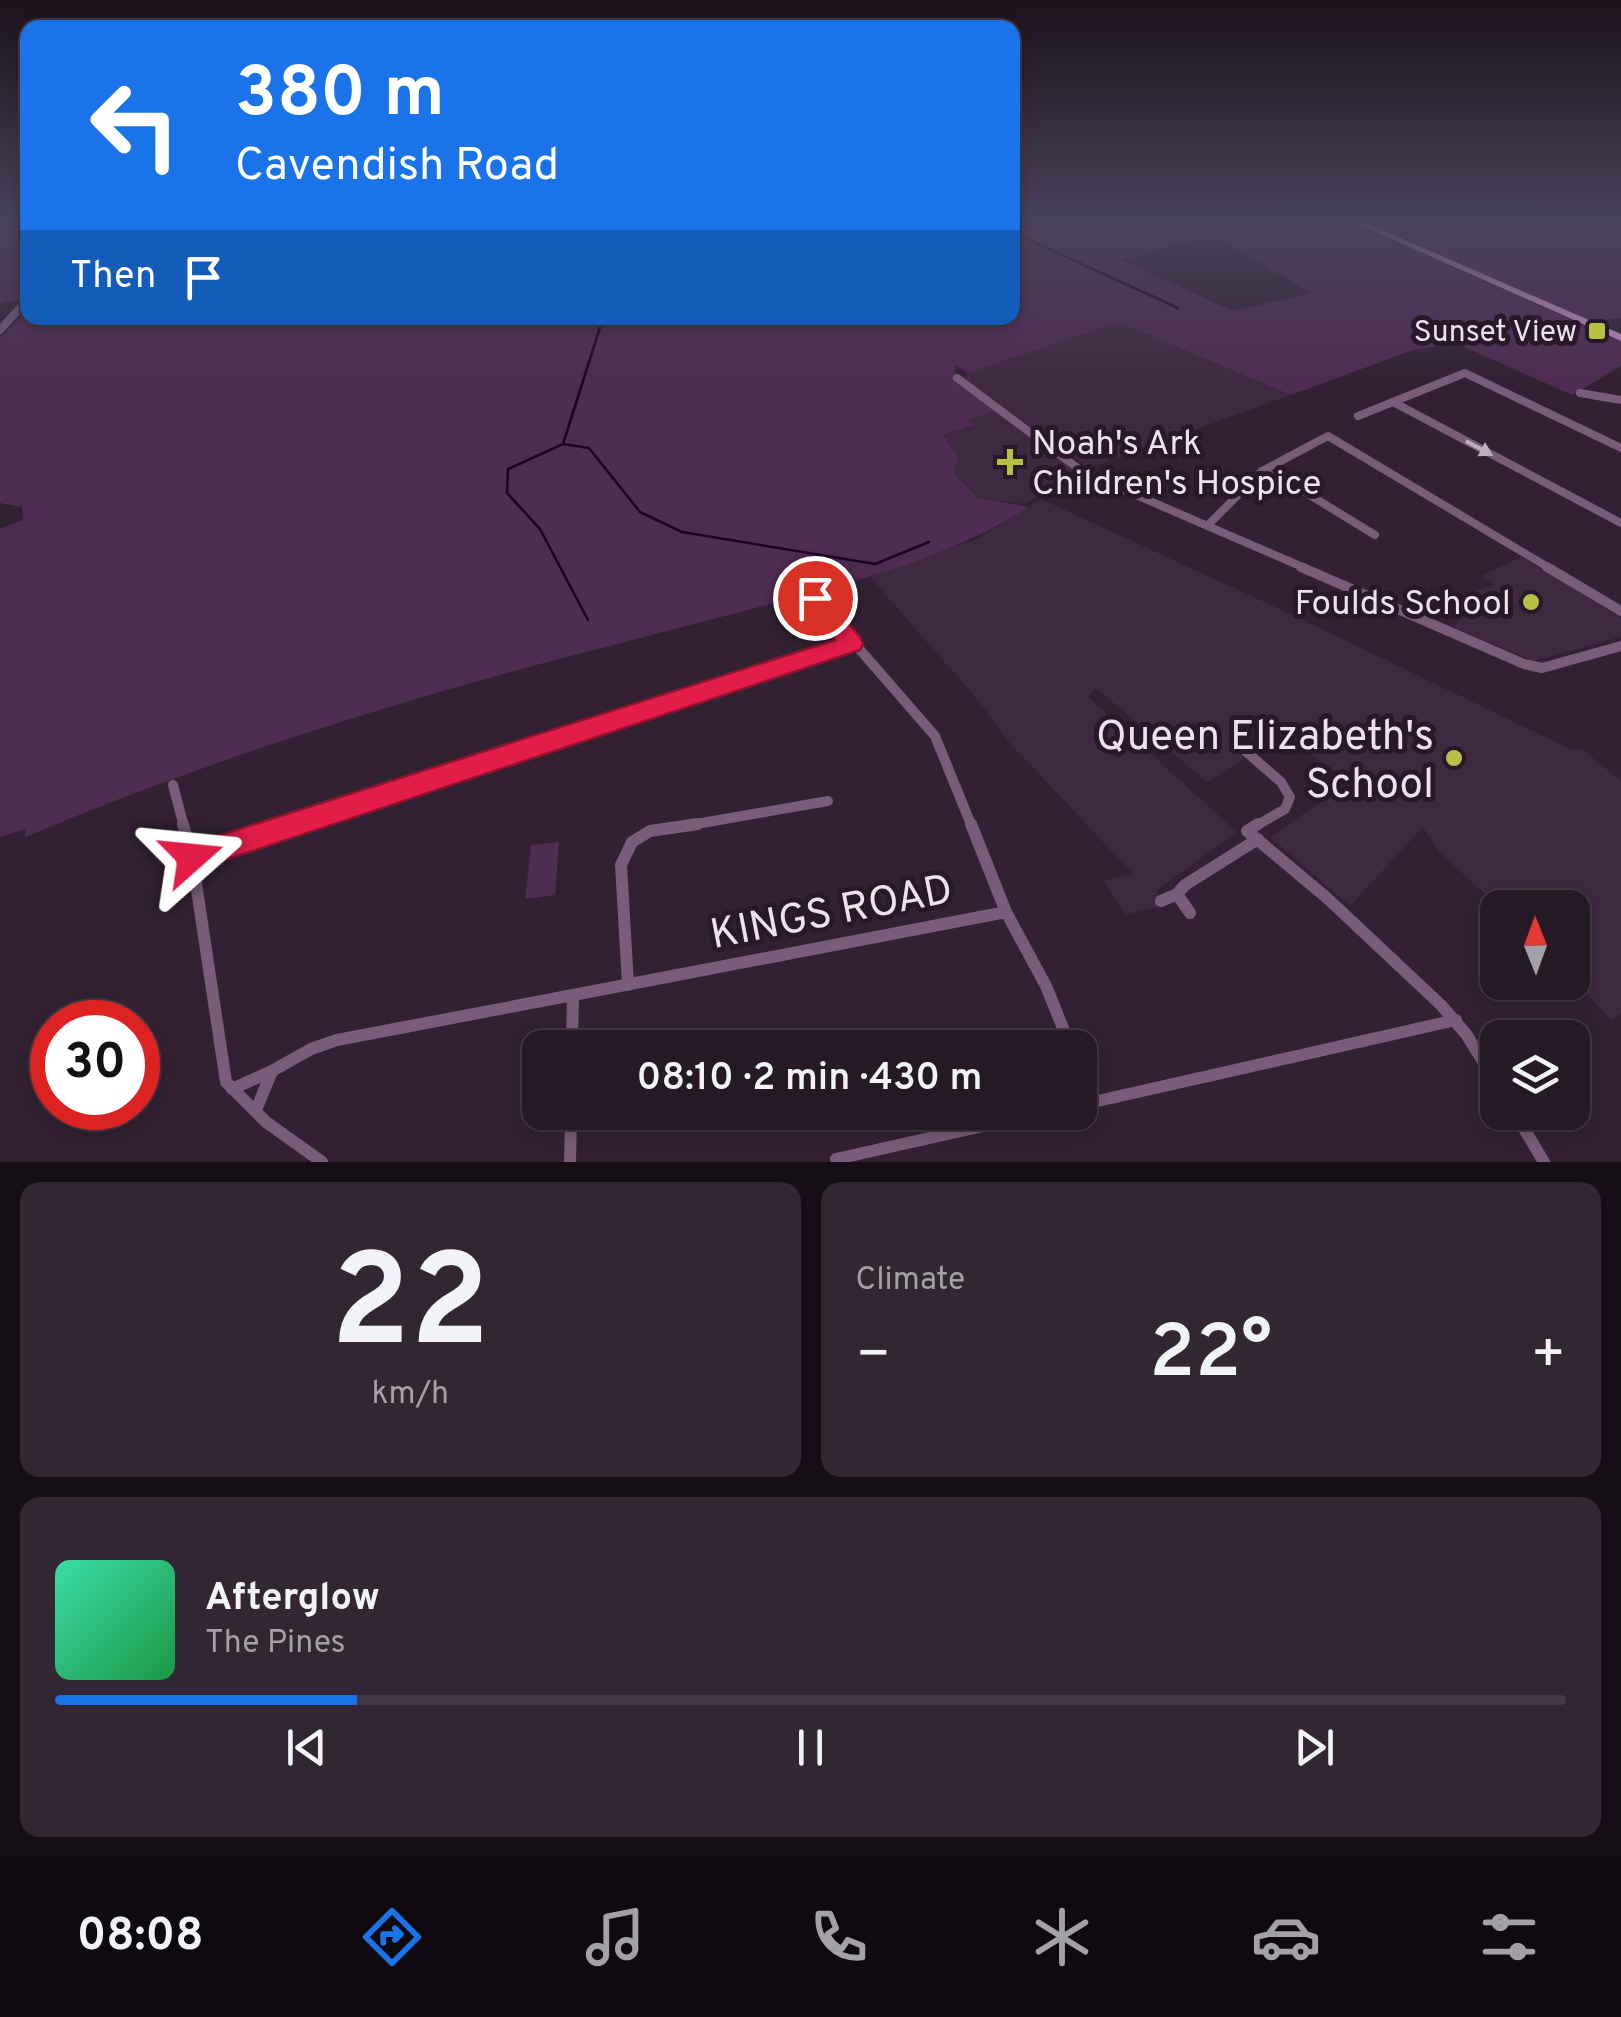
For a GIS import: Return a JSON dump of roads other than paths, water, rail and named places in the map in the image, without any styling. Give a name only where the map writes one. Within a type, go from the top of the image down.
[{"type":"main road","points":[[1476,274],[1621,338]]},
{"type":"street","points":[[0,330],[20,308]]},
{"type":"street","points":[[1358,416],[1465,374],[1621,448]]},
{"type":"street","points":[[957,378],[1083,472],[1533,668],[1621,646]]},
{"type":"street","points":[[1580,393],[1621,400]]},
{"type":"street","points":[[1393,402],[1621,523]]},
{"type":"street","points":[[1206,526],[1262,471],[1328,436],[1621,611]]},
{"type":"street","points":[[1262,471],[1296,486],[1375,535]]},
{"type":"street","points":[[815,598],[851,644],[935,736],[1006,912]]},
{"type":"street","points":[[192,857],[851,644]]},
{"type":"street","points":[[1161,901],[1177,894],[1252,835],[1284,809],[1290,797],[1281,782],[1235,742]]},
{"type":"street","points":[[173,786],[192,857],[226,1082],[322,1162]]},
{"type":"street","points":[[628,985],[621,865],[632,842],[650,831],[752,817],[828,800]]},
{"type":"street","points":[[1252,835],[1327,898],[1456,1020],[1480,1057]]},
{"type":"street","points":[[1177,894],[1190,913]]},
{"type":"street","name":"KINGS ROAD","points":[[232,1089],[243,1080],[272,1071],[310,1049],[337,1040],[1006,912],[1041,975],[1064,1030]]},
{"type":"street","points":[[572,1030],[573,995]]},
{"type":"street","points":[[1097,1101],[1456,1020]]},
{"type":"street","points":[[256,1110],[272,1071]]},
{"type":"street","points":[[570,1162],[571,1130]]},
{"type":"street","points":[[836,1160],[967,1130]]},
{"type":"street","points":[[1525,1130],[1544,1162]]},
{"type":"waterway","points":[[1104,274],[1178,308]]},
{"type":"waterway","points":[[563,444],[601,325]]},
{"type":"waterway","points":[[563,444],[589,448],[640,512],[682,532],[875,564],[929,542]]},
{"type":"waterway","points":[[563,444],[508,469],[507,493],[540,529],[588,620]]},
{"type":"place","name":"Sunset View","points":[[1597,331]]},
{"type":"place","name":"Noah's Ark Children's Hospice","points":[[1010,462]]},
{"type":"place","name":"Foulds School","points":[[1531,602]]},
{"type":"place","name":"Queen Elizabeth's School","points":[[1454,758]]}]
